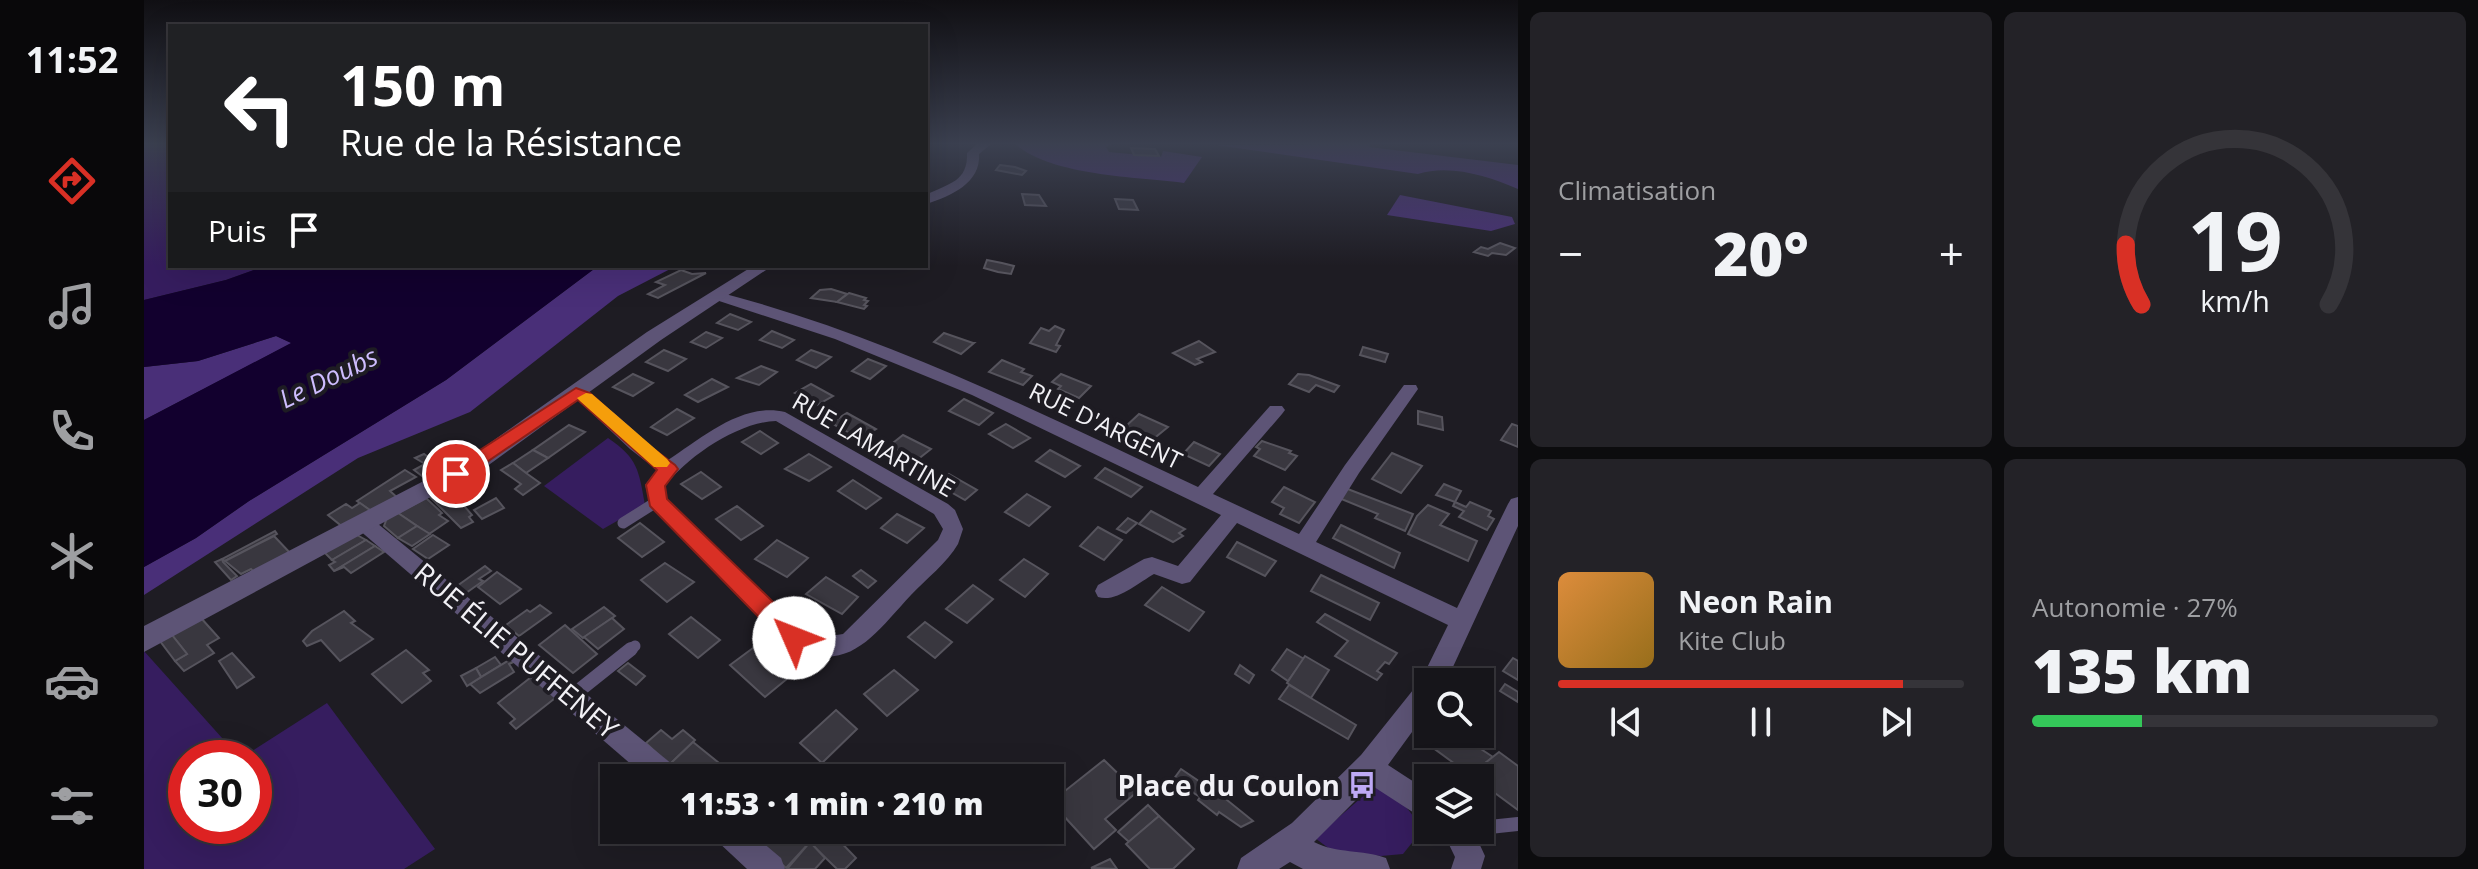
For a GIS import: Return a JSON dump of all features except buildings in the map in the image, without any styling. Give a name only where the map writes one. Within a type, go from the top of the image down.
[{"type":"street","points":[[928,199],[956,185]]},
{"type":"street","points":[[144,640],[478,462],[654,336],[761,268]]},
{"type":"street","name":"RUE D'ARGENT","points":[[718,296],[840,336],[1043,421],[1464,622]]},
{"type":"street","points":[[1303,545],[1352,469],[1410,389]]},
{"type":"street","points":[[576,393],[584,396],[636,445],[668,469],[655,485],[658,501]]},
{"type":"street","points":[[1200,497],[1276,410]]},
{"type":"street","name":"RUE LAMARTINE","points":[[658,501],[794,638],[806,645],[823,648],[854,640],[947,544],[953,529],[948,515],[941,509],[779,416],[763,415],[740,421],[668,469]]},
{"type":"street","points":[[1440,668],[1518,504]]},
{"type":"street","points":[[1106,591],[1152,565],[1182,576],[1234,513]]},
{"type":"street","name":"RUE ÉLIE PUFFENEY","points":[[365,524],[652,764]]},
{"type":"street","points":[[1252,869],[1288,844],[1370,769],[1414,711]]},
{"type":"street","points":[[1370,769],[1414,799]]},
{"type":"street","points":[[742,844],[770,869]]},
{"type":"street","points":[[1288,844],[1324,864],[1375,869]]},
{"type":"street","points":[[1464,844],[1470,856],[1466,869]]},
{"type":"lane","points":[[623,523],[658,501]]},
{"type":"lane","points":[[572,696],[635,646]]},
{"type":"lane","points":[[1494,827],[1518,824]]},
{"type":"shaded area","points":[[144,185],[168,185],[168,268],[259,268],[226,280],[144,300]]},
{"type":"shaded area","points":[[1400,195],[1512,217],[1515,224],[1491,231],[1387,215]]},
{"type":"shaded area","points":[[595,268],[672,268],[618,296],[470,412],[358,458],[144,595],[144,567],[196,538],[249,501],[446,380]]},
{"type":"shaded area","points":[[276,336],[292,343],[144,420],[144,367],[198,361]]},
{"type":"shaded area","points":[[608,438],[626,452],[636,466],[645,505],[603,529],[544,486]]},
{"type":"shaded area","points":[[144,651],[224,740],[168,740],[168,844],[272,844],[272,740],[269,740],[327,703],[435,849],[404,869],[144,869]]},
{"type":"shaded area","points":[[1377,784],[1404,805],[1414,818],[1414,840],[1403,854],[1381,856],[1331,850],[1315,838]]},
{"type":"water","name":"Le Doubs","points":[[259,268],[595,268],[446,380],[249,501],[196,538],[144,567],[144,420],[291,343],[276,336],[198,361],[144,367],[144,300],[226,280]]},
{"type":"slow traffic","points":[[586,398],[660,463]]},
{"type":"place","name":"Place du Coulon","points":[[1362,785]]},
{"type":"route","points":[[456,474],[576,393],[584,396],[636,445],[668,469],[655,485],[658,501],[794,638]]}]
